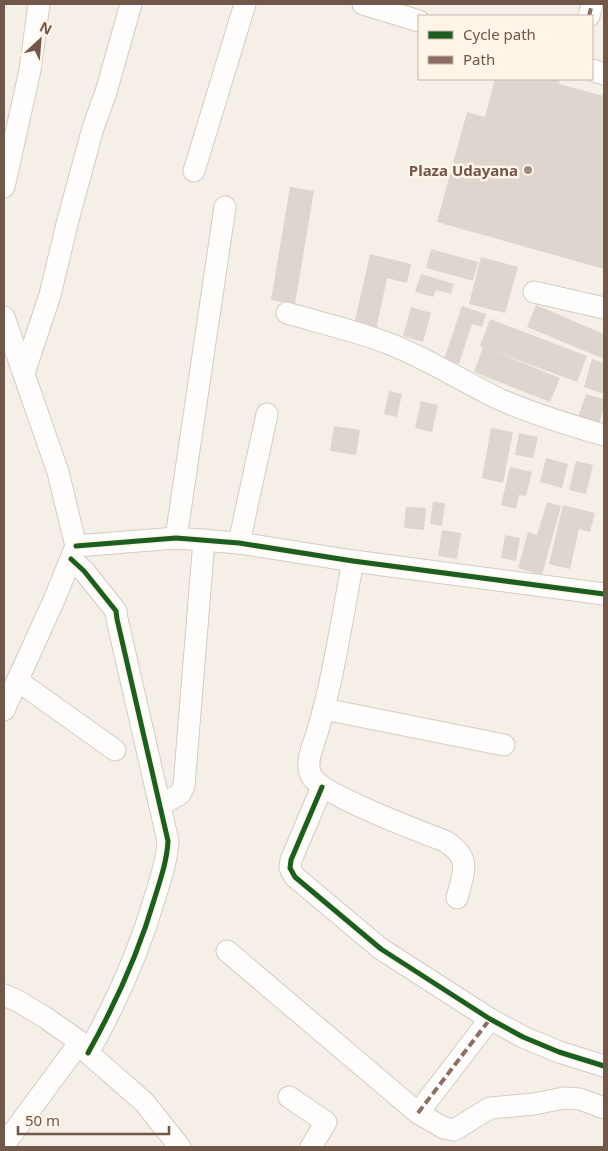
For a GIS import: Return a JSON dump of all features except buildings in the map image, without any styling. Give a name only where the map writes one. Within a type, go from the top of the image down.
[{"type":"street","points":[[4,187],[30,70],[39,4]]},
{"type":"street","points":[[24,373],[50,296],[93,128],[106,92],[131,4]]},
{"type":"street","points":[[194,171],[245,4]]},
{"type":"street","points":[[362,4],[418,20]]},
{"type":"street","points":[[176,538],[224,207]]},
{"type":"street","points":[[534,292],[604,308]]},
{"type":"street","points":[[287,313],[389,343],[502,400],[571,426],[604,435]]},
{"type":"street","points":[[4,317],[58,472],[74,553],[84,571],[116,611],[168,841],[167,858],[149,918],[130,970],[111,1013],[4,1145]]},
{"type":"street","points":[[239,543],[267,414]]},
{"type":"street","points":[[74,553],[176,538],[204,540],[239,543],[354,561],[604,594]]},
{"type":"street","points":[[160,805],[180,794],[184,786],[204,540]]},
{"type":"street","points":[[5,706],[18,681],[74,553]]},
{"type":"street","points":[[354,561],[324,710],[308,765],[311,777],[322,787],[361,806],[445,841],[456,848],[462,856],[464,870],[457,898]]},
{"type":"street","points":[[18,681],[115,750]]},
{"type":"street","points":[[324,710],[504,745]]},
{"type":"street","points":[[322,787],[291,860],[290,868],[295,877],[381,950],[490,1019],[523,1037],[559,1052],[604,1066]]},
{"type":"street","points":[[227,951],[418,1113],[444,1128],[454,1130],[490,1108],[534,1104],[564,1098],[580,1100],[604,1108]]},
{"type":"street","points":[[4,995],[46,1018],[84,1048],[144,1102],[180,1147]]},
{"type":"street","points":[[418,1113],[490,1019]]},
{"type":"street","points":[[289,1097],[326,1122],[311,1147]]},
{"type":"marked path","points":[[589,15],[592,4]]},
{"type":"marked path","points":[[418,1113],[490,1019]]},
{"type":"cycle path","points":[[76,546],[176,538],[239,543],[353,561],[604,594]]},
{"type":"cycle path","points":[[71,559],[84,571],[116,611],[168,841],[161,876],[142,938],[117,996],[88,1053]]},
{"type":"cycle path","points":[[322,787],[291,860],[290,868],[295,877],[381,949],[490,1019],[523,1037],[559,1052],[604,1066]]},
{"type":"place","name":"Plaza Udayana","points":[[528,170]]}]
